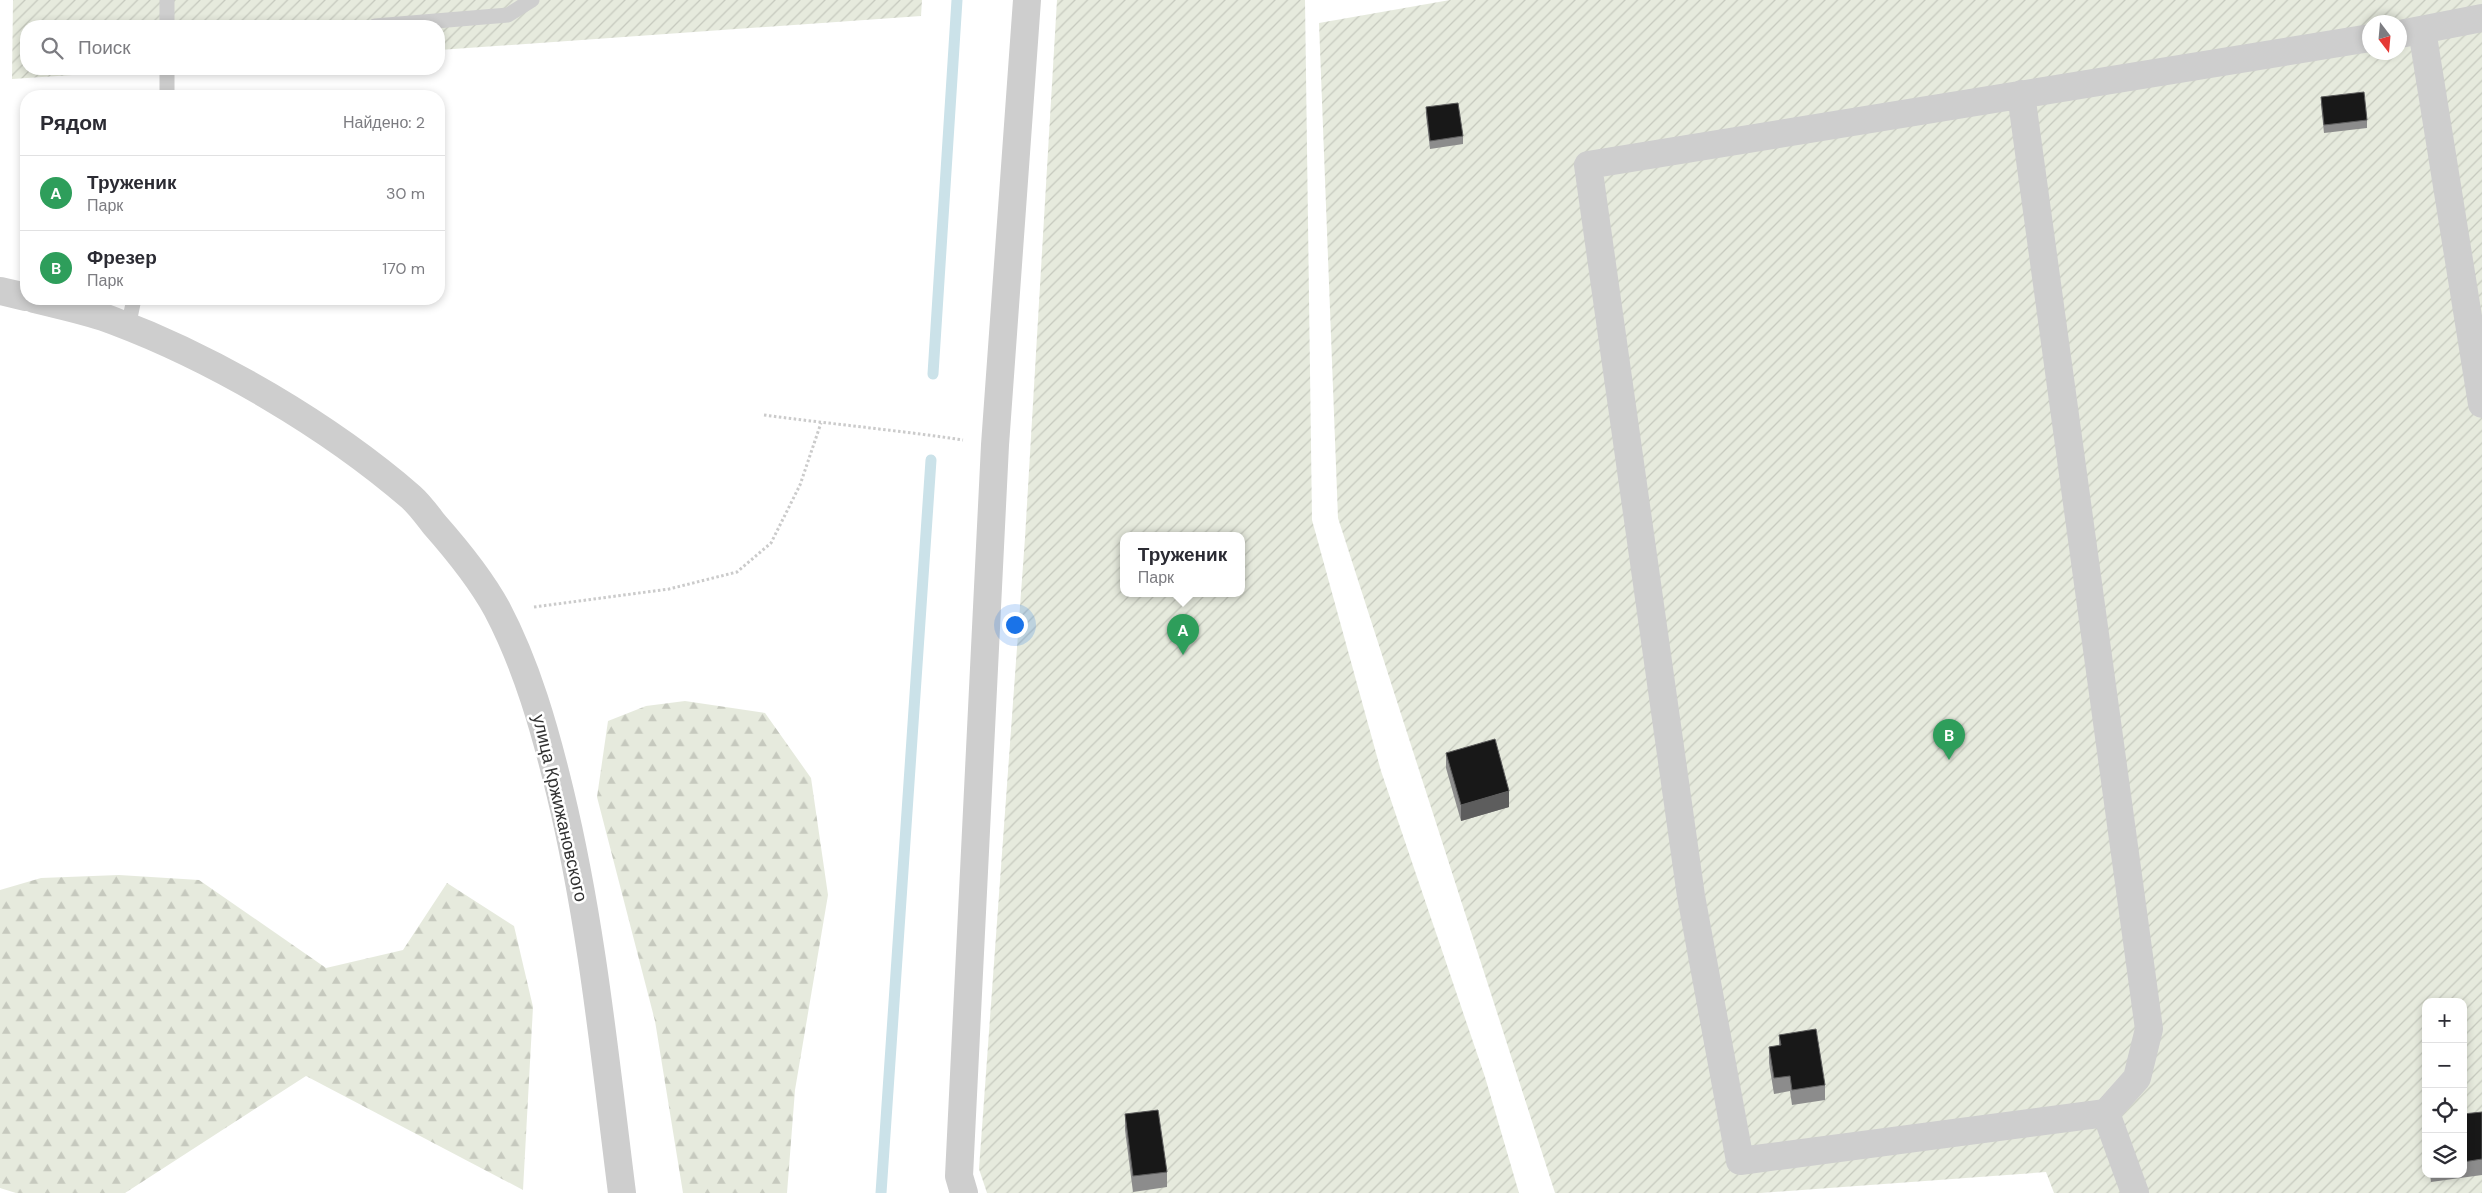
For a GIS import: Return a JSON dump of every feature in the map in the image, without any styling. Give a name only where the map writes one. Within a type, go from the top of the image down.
[{"type":"street","points":[[964,1193],[959,1176],[959,1166],[996,445],[1027,0]]},
{"type":"street","points":[[2482,18],[2411,32],[2482,404]]},
{"type":"street","points":[[2021,94],[2149,1029],[2137,1078],[2106,1113],[1740,1161],[1691,896],[1588,165],[2021,94],[2362,39]]},
{"type":"street","points":[[0,292],[20,295]]},
{"type":"street","name":"улица Кржижановского","points":[[56,305],[112,320],[188,353],[264,392],[354,453],[413,499],[462,557],[496,609],[526,676],[549,747],[570,833],[598,999],[622,1193]]},
{"type":"street","points":[[2106,1113],[2135,1193]]},
{"type":"lane","points":[[168,0],[168,20]]},
{"type":"lane","points":[[445,20],[508,15],[532,0]]},
{"type":"lane","points":[[167,75],[167,90]]},
{"type":"lane","points":[[128,327],[133,305]]},
{"type":"path","points":[[764,415],[822,423],[888,428],[996,445]]},
{"type":"path","points":[[496,609],[550,606],[617,598],[669,590],[737,572],[771,543],[800,485],[822,423]]},
{"type":"green space","points":[[13,0],[922,0],[921,16],[445,50],[445,20],[20,20],[20,75],[72,75],[12,79]]},
{"type":"green space","points":[[1057,0],[1305,0],[1312,520],[1381,771],[1485,1077],[1519,1193],[987,1193],[979,1169],[1025,538]]},
{"type":"green space","points":[[1450,0],[2482,0],[2482,1193],[2054,1193],[2046,1172],[1761,1193],[1555,1193],[1338,518],[1319,23]]},
{"type":"green space","points":[[685,701],[765,713],[811,778],[828,895],[795,1090],[787,1193],[683,1193],[655,1021],[597,797],[608,721],[646,706]]},
{"type":"green space","points":[[119,875],[199,880],[326,968],[403,950],[447,883],[514,926],[533,1007],[523,1190],[306,1076],[125,1193],[16,1193],[0,1188],[0,890],[41,878]]},
{"type":"building","points":[[2364,92],[2367,120],[2324,125],[2321,97]]},
{"type":"building","points":[[1458,103],[1463,136],[1430,141],[1426,107]]},
{"type":"building","points":[[1495,739],[1509,791],[1461,805],[1446,753]]},
{"type":"building","points":[[1816,1029],[1825,1085],[1792,1090],[1790,1076],[1774,1078],[1769,1047],[1781,1045],[1779,1035]]},
{"type":"building","points":[[1158,1110],[1167,1172],[1133,1176],[1125,1114]]},
{"type":"building","points":[[2482,1112],[2482,1159],[2467,1161],[2467,1114]]},
{"type":"waterway","points":[[933,374],[957,0]]},
{"type":"waterway","points":[[881,1193],[931,460]]},
{"type":"place","name":"Труженик","points":[[1183,655]]},
{"type":"place","name":"Фрезер","points":[[1949,760]]}]
